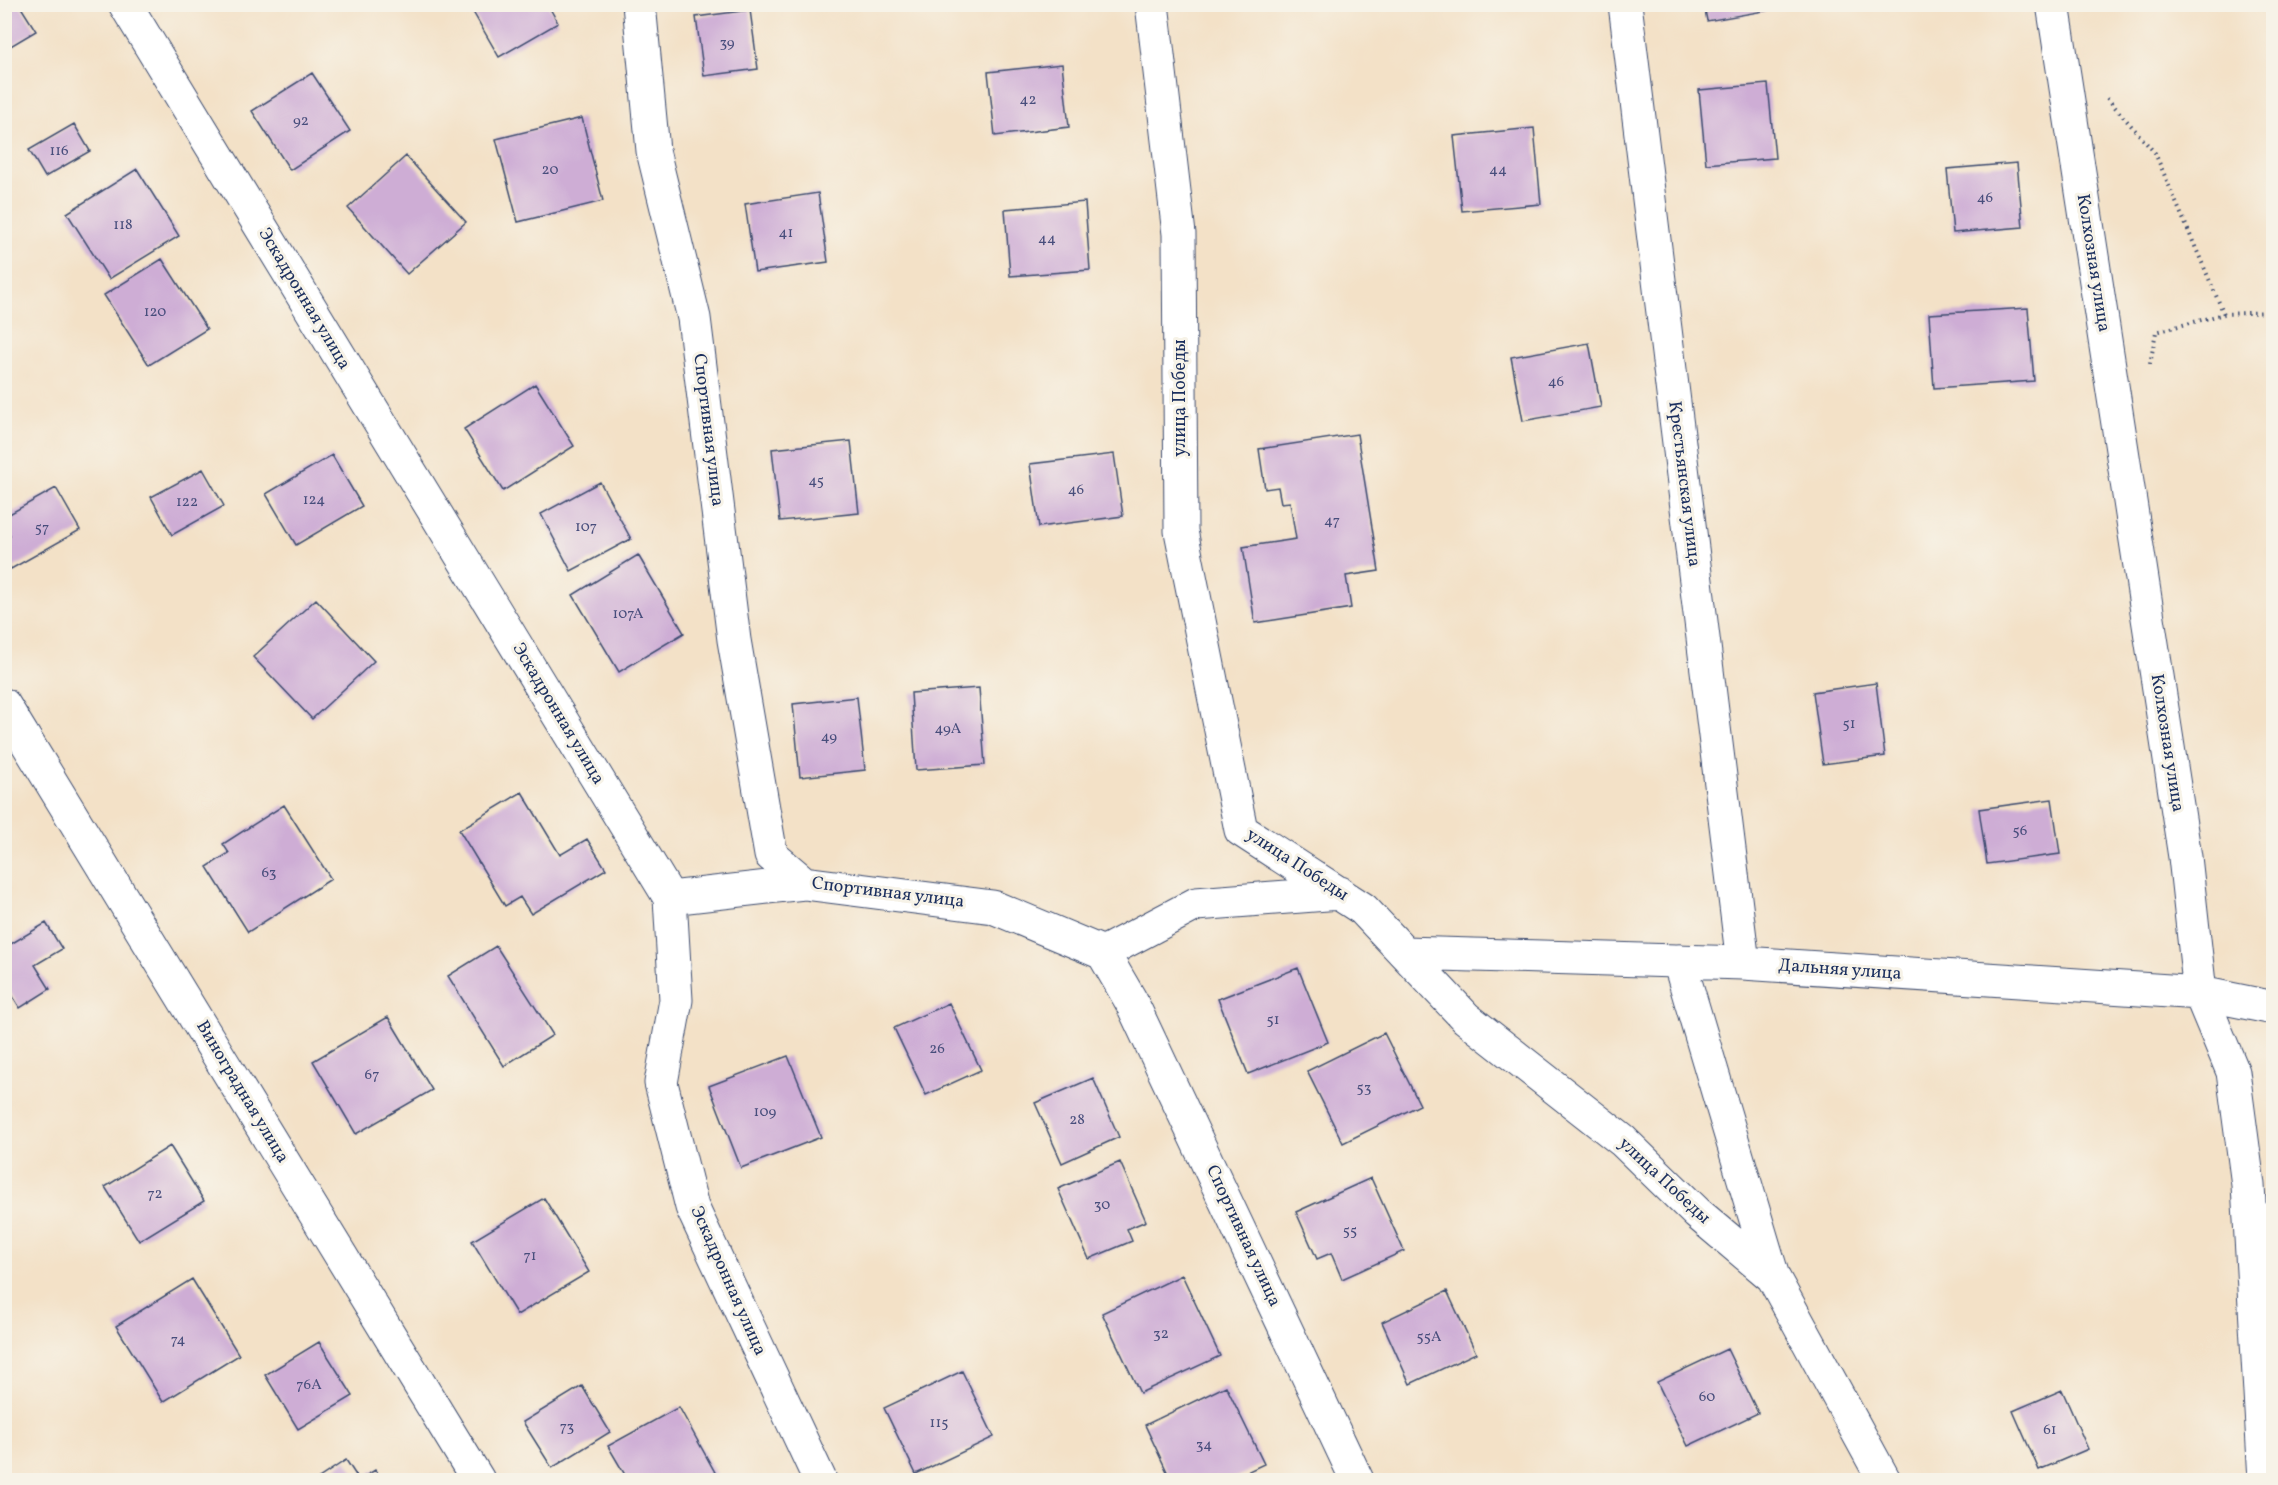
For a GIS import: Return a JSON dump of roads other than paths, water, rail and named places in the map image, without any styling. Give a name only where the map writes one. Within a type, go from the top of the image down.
[{"type":"street","name":"Эскадронная улица","points":[[125,4],[670,898],[676,1000],[661,1083],[692,1207],[820,1480]]},
{"type":"street","name":"Спортивная улица","points":[[639,4],[653,151],[694,318],[734,640],[771,855],[804,883],[993,907],[1103,953],[1131,1001],[1357,1480]]},
{"type":"street","name":"улица Победы","points":[[1152,4],[1179,234],[1180,531],[1241,830],[1363,909],[1466,1018],[1623,1141],[1697,1213],[1773,1277],[1884,1480]]},
{"type":"street","name":"Крестьянская улица","points":[[1624,4],[1743,963]]},
{"type":"street","name":"Колхозная улица","points":[[2053,4],[2185,856],[2200,993],[2234,1072],[2248,1185],[2265,1480]]},
{"type":"street","name":"Виноградная улица","points":[[4,705],[478,1480]]},
{"type":"street","points":[[670,898],[804,883]]},
{"type":"street","points":[[1103,953],[1196,904],[1340,893]]},
{"type":"street","name":"Дальняя улица","points":[[1406,953],[1743,963],[2200,993],[2274,1008]]},
{"type":"street","points":[[1679,961],[1773,1277]]},
{"type":"lane","points":[[2248,1185],[2274,1238]]}]
